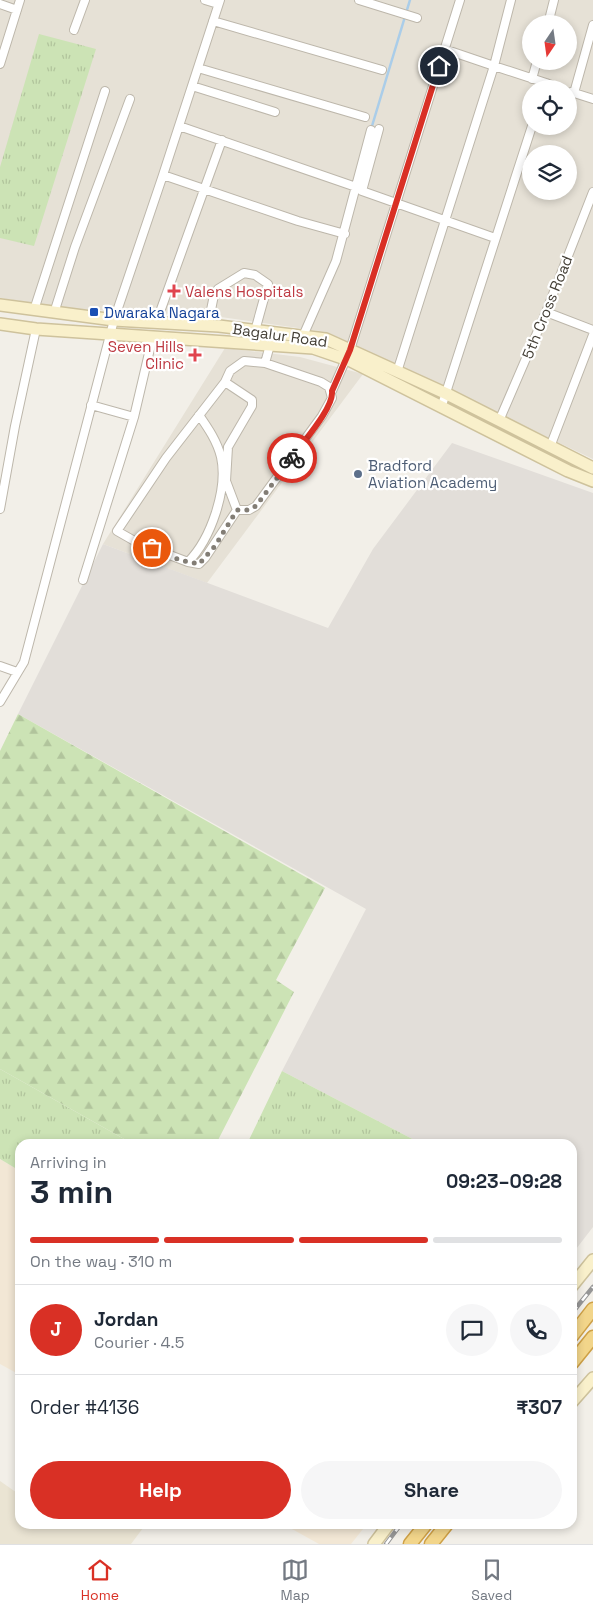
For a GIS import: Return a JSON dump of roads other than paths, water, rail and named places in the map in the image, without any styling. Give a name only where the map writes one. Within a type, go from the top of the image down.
[{"type":"highway","points":[[577,1330],[593,1309]]},
{"type":"highway","points":[[577,1357],[593,1337]]},
{"type":"highway","points":[[410,1544],[422,1529]]},
{"type":"highway","points":[[431,1544],[443,1529]]},
{"type":"main road","name":"Bagalur Road","points":[[0,305],[114,320],[208,325],[255,332],[313,348],[348,354],[397,372],[447,394],[593,468]]},
{"type":"main road","name":"Bagalur Road","points":[[0,324],[36,330],[110,333],[270,345],[303,336],[326,339],[348,354],[442,405],[568,471],[593,481]]},
{"type":"main road","points":[[577,1280],[593,1260]]},
{"type":"main road","points":[[577,1396],[593,1378]]},
{"type":"main road","points":[[374,1544],[385,1529]]},
{"type":"street","points":[[0,64],[20,0]]},
{"type":"street","points":[[74,30],[85,0]]},
{"type":"street","points":[[0,702],[24,662],[110,333],[219,2],[205,0]]},
{"type":"street","points":[[359,0],[382,3],[417,18]]},
{"type":"street","points":[[237,510],[249,510],[256,506],[322,416],[332,398],[332,391],[348,354],[460,0]]},
{"type":"street","points":[[397,372],[494,66],[512,0]]},
{"type":"street","points":[[550,15],[554,0]]},
{"type":"street","points":[[0,4],[17,10]]},
{"type":"street","points":[[213,21],[382,70]]},
{"type":"street","points":[[575,80],[593,25]]},
{"type":"street","points":[[444,50],[535,80]]},
{"type":"street","points":[[198,68],[365,117]]},
{"type":"street","points":[[532,78],[534,70]]},
{"type":"street","points":[[192,86],[275,112]]},
{"type":"street","points":[[34,310],[105,90]]},
{"type":"street","points":[[577,94],[593,99]]},
{"type":"street","points":[[54,313],[75,247],[130,99]]},
{"type":"street","points":[[179,126],[356,187]]},
{"type":"street","points":[[303,336],[336,261],[356,187],[375,130],[362,191],[496,238]]},
{"type":"street","points":[[442,405],[529,135]]},
{"type":"street","points":[[156,323],[206,189],[222,140]]},
{"type":"street","points":[[163,175],[298,221],[344,234]]},
{"type":"street","name":"5th Cross Road","points":[[499,421],[546,312],[593,192]]},
{"type":"street","points":[[208,325],[212,302],[218,289],[244,273],[249,273],[268,284],[255,332]]},
{"type":"street","points":[[546,312],[593,330]]},
{"type":"street","points":[[0,509],[14,426],[36,330]]},
{"type":"street","points":[[550,447],[593,335]]},
{"type":"street","points":[[83,580],[134,417],[153,336]]},
{"type":"street","points":[[244,361],[247,343]]},
{"type":"street","points":[[265,363],[270,345]]},
{"type":"street","points":[[237,510],[199,564],[188,562],[138,543],[117,530],[166,458],[225,382],[230,371],[244,361],[265,363],[322,382],[329,386],[332,391]]},
{"type":"street","points":[[225,382],[252,400],[252,406],[228,447],[226,481],[237,510]]},
{"type":"street","points":[[91,405],[134,417]]},
{"type":"street","points":[[188,562],[194,556],[210,527],[218,504],[221,482],[221,458],[212,434],[199,415]]},
{"type":"street","points":[[0,666],[17,672]]},
{"type":"waterway","points":[[372,126],[410,0]]},
{"type":"railway","points":[[577,1307],[593,1287]]},
{"type":"railway","points":[[386,1544],[397,1529]]},
{"type":"place","name":"Valens Hospitals","points":[[174,291]]},
{"type":"place","name":"Dwaraka Nagara","points":[[94,312]]},
{"type":"place","name":"Seven Hills Clinic","points":[[195,355]]},
{"type":"place","name":"Bradford Aviation Academy","points":[[358,474]]}]
